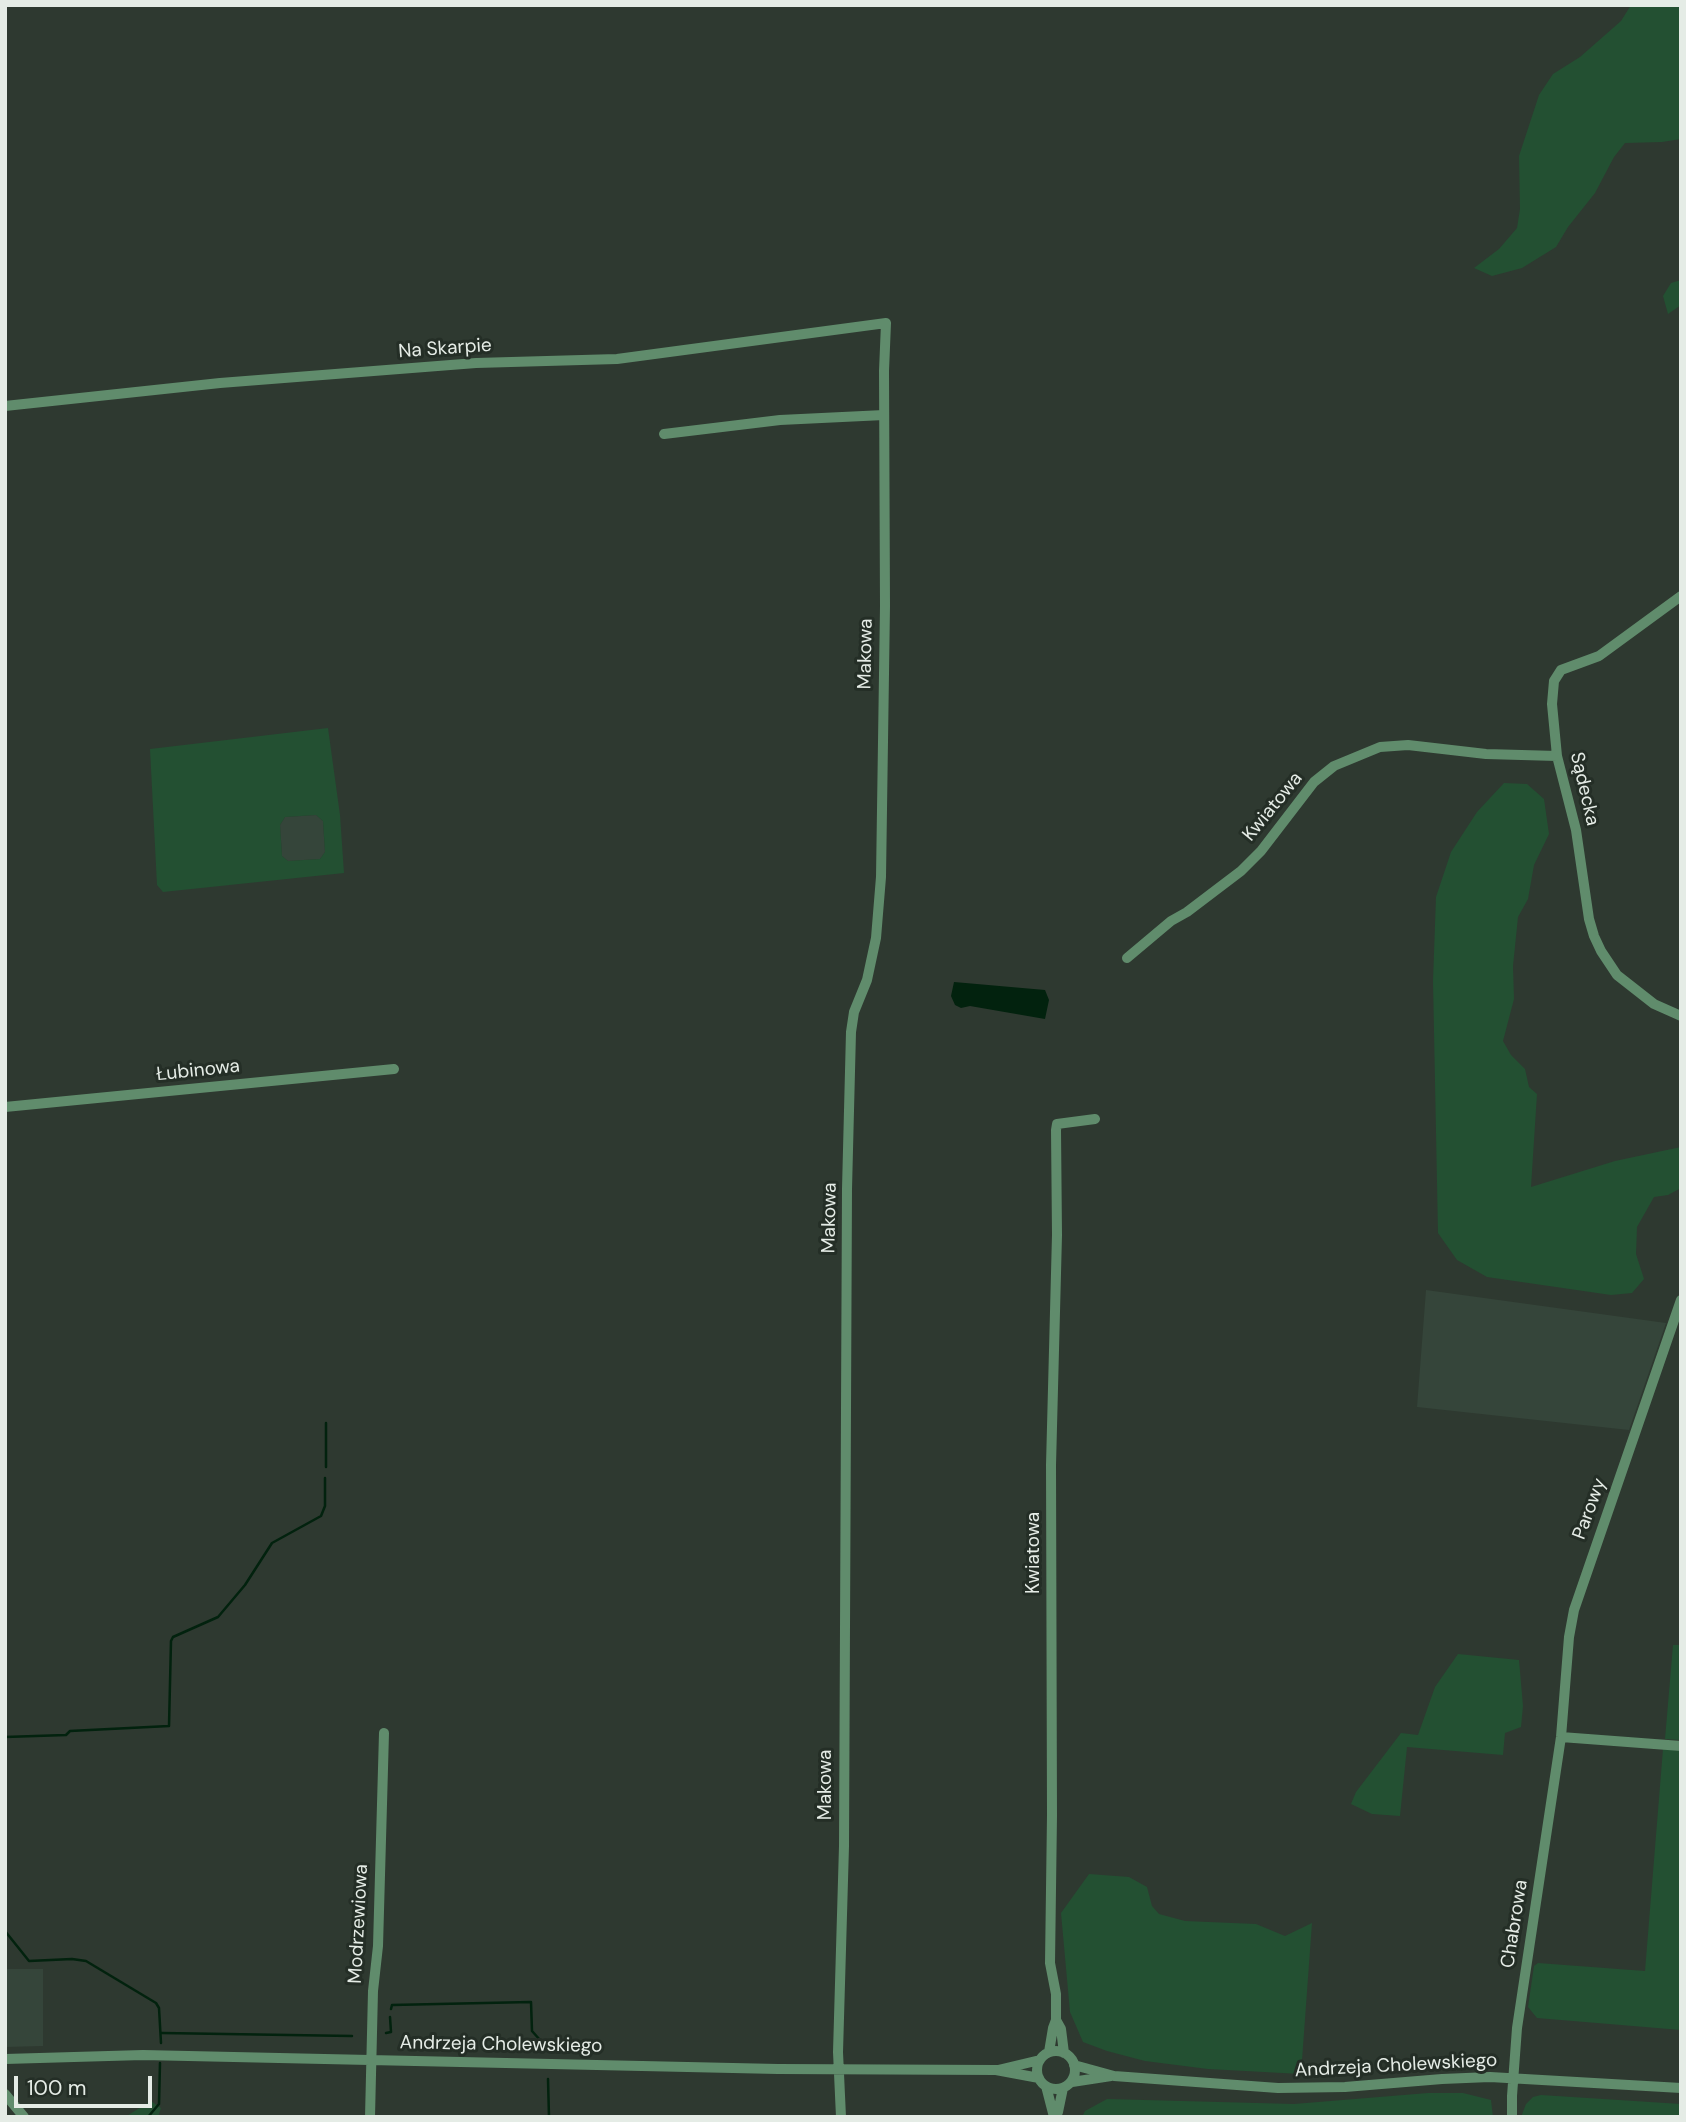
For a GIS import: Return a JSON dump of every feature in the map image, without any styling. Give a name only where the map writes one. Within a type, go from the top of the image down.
[{"type":"street","name":"Na Skarpie","points":[[5,406],[220,383],[476,363],[617,359],[886,323]]},
{"type":"street","name":"Makowa","points":[[841,2117],[838,2070],[844,1846],[850,1032],[876,938],[881,877],[886,323]]},
{"type":"street","points":[[664,434],[780,420],[884,415]]},
{"type":"street","name":"Sądecka","points":[[1681,596],[1599,656],[1561,670],[1554,681],[1552,704],[1557,756],[1576,830],[1589,919],[1601,951],[1617,975],[1641,995],[1681,1016]]},
{"type":"street","name":"Kwiatowa","points":[[1127,958],[1171,921],[1241,871],[1261,851],[1314,782],[1334,766],[1380,747],[1408,745],[1486,754],[1557,756]]},
{"type":"street","name":"Łubinowa","points":[[5,1107],[394,1069]]},
{"type":"street","name":"Kwiatowa","points":[[1049,2052],[1056,2020],[1056,1994],[1050,1963],[1051,1465],[1057,1247],[1056,1130],[1057,1124],[1095,1119]]},
{"type":"street","name":"Parowy","points":[[1561,1737],[1569,1637],[1574,1610],[1681,1300]]},
{"type":"street","name":"Modrzewiowa","points":[[370,2117],[384,1733]]},
{"type":"street","points":[[1561,1737],[1681,1746]]},
{"type":"street","name":"Chabrowa","points":[[1512,2117],[1517,2028],[1561,1737]]},
{"type":"street","name":"Kwiatowa","points":[[1056,2020],[1061,2029],[1065,2053]]},
{"type":"street","points":[[1049,2052],[1065,2053],[1074,2064],[1075,2072],[1055,2117],[1037,2071],[1040,2060],[1049,2052]]},
{"type":"street","name":"Andrzeja Cholewskiego","points":[[5,2059],[143,2055],[838,2070],[996,2070],[1040,2060]]},
{"type":"street","name":"Andrzeja Cholewskiego","points":[[1074,2064],[1114,2076],[1278,2088],[1345,2087],[1442,2079],[1513,2079],[1681,2088]]},
{"type":"street","name":"Andrzeja Cholewskiego","points":[[996,2070],[1042,2082]]},
{"type":"street","name":"Andrzeja Cholewskiego","points":[[1067,2085],[1114,2076]]},
{"type":"street","points":[[1042,2082],[1056,2090],[1067,2085]]},
{"type":"street","points":[[5,2094],[24,2117]]},
{"type":"shaded area","points":[[1631,5],[1681,5],[1681,139],[1625,143],[1614,157],[1595,193],[1556,247],[1522,268],[1492,276],[1474,268],[1499,249],[1517,228],[1520,209],[1519,156],[1539,95],[1553,74],[1580,57],[1621,21]]},
{"type":"shaded area","points":[[1681,280],[1681,305],[1668,314],[1663,296],[1671,283]]},
{"type":"shaded area","points":[[328,728],[340,815],[344,873],[163,892],[157,885],[150,749]],"holes":[[[316,815],[323,821],[325,852],[320,859],[288,861],[282,856],[280,825],[285,817]]]},
{"type":"shaded area","points":[[1504,783],[1527,784],[1544,799],[1549,834],[1534,865],[1528,899],[1518,917],[1513,966],[1514,999],[1503,1041],[1511,1055],[1525,1069],[1529,1087],[1537,1094],[1531,1187],[1615,1161],[1681,1147],[1681,1188],[1668,1195],[1654,1197],[1637,1227],[1636,1254],[1644,1279],[1632,1293],[1611,1295],[1487,1277],[1457,1260],[1438,1233],[1433,981],[1436,897],[1451,852],[1477,812]]},
{"type":"shaded area","points":[[316,815],[323,821],[325,852],[320,859],[288,861],[282,856],[280,825],[285,817]]},
{"type":"shaded area","points":[[954,982],[1045,990],[1049,1000],[1045,1019],[970,1006],[961,1008],[955,1005],[951,996]]},
{"type":"shaded area","points":[[1426,1290],[1666,1323],[1629,1430],[1417,1407]]},
{"type":"shaded area","points":[[1673,1645],[1681,1645],[1681,1740],[1665,1739]]},
{"type":"shaded area","points":[[1458,1654],[1519,1660],[1523,1706],[1521,1727],[1505,1733],[1503,1755],[1407,1747],[1400,1816],[1372,1814],[1351,1804],[1356,1792],[1401,1733],[1418,1735],[1435,1687]]},
{"type":"shaded area","points":[[1663,1749],[1681,1751],[1681,2030],[1537,2018],[1528,2007],[1534,1966],[1538,1963],[1645,1971]]},
{"type":"shaded area","points":[[1089,1874],[1129,1877],[1147,1887],[1152,1906],[1159,1914],[1185,1921],[1256,1924],[1285,1936],[1312,1923],[1301,2074],[1208,2069],[1145,2061],[1083,2042],[1070,2012],[1061,1913]]},
{"type":"shaded area","points":[[5,1969],[43,1969],[43,2046],[5,2047]]},
{"type":"shaded area","points":[[1428,2093],[1463,2093],[1491,2100],[1493,2117],[1082,2117],[1085,2111],[1107,2099],[1294,2104]]},
{"type":"shaded area","points":[[1541,2095],[1681,2104],[1681,2117],[1521,2117],[1526,2104],[1533,2097]]},
{"type":"shaded area","points":[[151,2101],[161,2108],[158,2117],[125,2117]]},
{"type":"waterway","points":[[326,1423],[326,1467]]},
{"type":"waterway","points":[[5,1737],[169,1726],[173,1637],[218,1617],[245,1585],[272,1543],[321,1516],[325,1506],[325,1478]]},
{"type":"waterway","points":[[5,1931],[29,1961],[86,1961],[156,2003],[159,2008],[161,2043]]},
{"type":"waterway","points":[[391,2009],[392,2005],[531,2002],[532,2031],[542,2047]]},
{"type":"waterway","points":[[386,2033],[391,2032],[390,2017]]},
{"type":"waterway","points":[[162,2033],[352,2036]]},
{"type":"waterway","points":[[148,2117],[159,2104],[160,2063]]},
{"type":"waterway","points":[[548,2079],[549,2117]]}]
